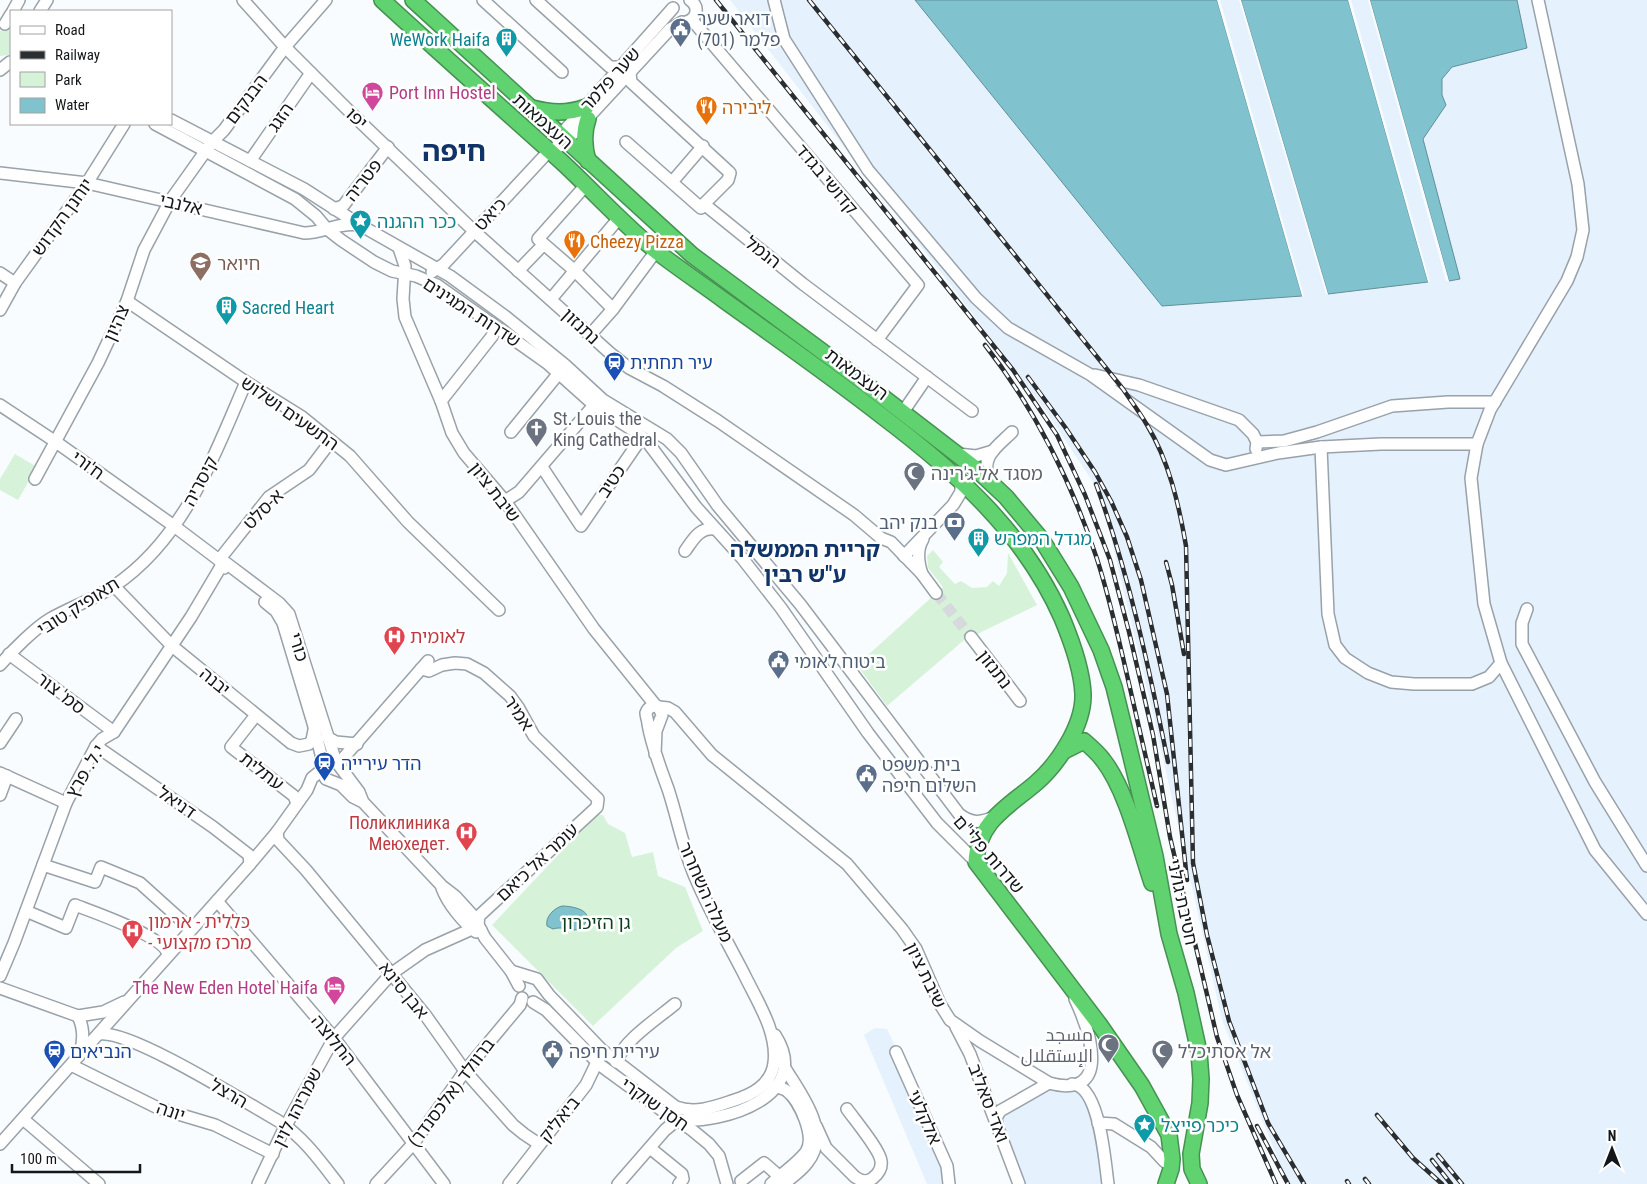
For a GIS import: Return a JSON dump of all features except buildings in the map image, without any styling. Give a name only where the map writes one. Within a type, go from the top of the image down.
[{"type":"highway","name":"העצמאות","points":[[382,0],[559,143],[588,161],[699,260],[903,412],[989,480],[1042,540],[1071,587],[1092,632]]},
{"type":"highway","name":"העצמאות","points":[[413,0],[530,108],[559,143],[586,185],[619,218],[656,251],[846,388],[912,439],[982,500],[1012,535],[1039,574],[1054,601],[1075,653],[1083,692],[1082,709],[1072,737],[1049,772],[997,815],[987,827],[980,839],[976,862]]},
{"type":"highway","points":[[530,108],[547,112],[587,113],[584,137],[588,161]]},
{"type":"highway","name":"חטיבת גולני","points":[[1092,632],[1114,687],[1155,856],[1169,934],[1186,993],[1199,1052],[1200,1103],[1191,1154],[1192,1169],[1199,1184]]},
{"type":"highway","points":[[1062,752],[1084,741],[1095,751],[1110,770],[1133,825],[1169,934]]},
{"type":"highway","name":"שדרות פלי\"ם","points":[[976,862],[1062,974],[1142,1086],[1165,1126],[1170,1142],[1172,1159],[1166,1184]]},
{"type":"street","name":"יפו","points":[[243,0],[285,47],[474,231]]},
{"type":"street","name":"הבנקים","points":[[170,201],[285,47],[326,0]]},
{"type":"street","points":[[483,0],[562,72]]},
{"type":"street","points":[[536,0],[610,67],[625,70],[630,82],[727,168],[730,173],[728,180],[704,204]]},
{"type":"street","points":[[677,2],[674,15],[687,21],[697,10],[694,3],[690,0]]},
{"type":"street","points":[[774,0],[784,39],[868,170],[969,290],[1008,328],[1091,375],[1210,460],[1226,465],[1278,453],[1321,447],[1381,444],[1478,444]]},
{"type":"street","points":[[1538,0],[1578,184],[1583,230],[1577,257],[1567,281],[1490,410],[1478,444],[1471,478],[1484,604],[1501,663],[1595,850],[1647,914]]},
{"type":"street","name":"שער פלמר","points":[[559,143],[625,70],[677,2]]},
{"type":"street","name":"שער פלמר","points":[[625,70],[670,29],[687,21]]},
{"type":"street","name":"קדושי בגדד","points":[[687,21],[918,285],[877,340]]},
{"type":"street","points":[[0,70],[7,61]]},
{"type":"street","name":"הזגג","points":[[250,161],[311,73]]},
{"type":"street","name":"שדרות המגינים","points":[[172,121],[212,146],[220,158],[295,199],[357,252],[392,271],[416,276],[437,285],[547,363],[594,405],[642,436],[667,469]]},
{"type":"street","name":"יוחנן הקדוש","points":[[0,310],[15,283],[87,183],[123,125]]},
{"type":"street","name":"שדרות המגינים","points":[[157,125],[250,161],[304,189],[360,225],[438,269],[506,317],[565,365],[603,400],[667,439],[686,460]]},
{"type":"street","points":[[626,142],[672,182],[703,146]]},
{"type":"street","name":"כיאט","points":[[416,276],[426,275],[438,269],[559,143]]},
{"type":"street","name":"פטריה","points":[[334,209],[343,206],[388,147]]},
{"type":"street","name":"אלנבי","points":[[0,173],[87,183],[304,233],[312,233],[345,224],[360,225]]},
{"type":"street","name":"הנמל","points":[[672,182],[701,208],[704,204],[877,340],[972,411]]},
{"type":"street","points":[[586,185],[538,239],[575,271],[613,309]]},
{"type":"street","name":"צהיון","points":[[35,479],[98,363],[127,301],[144,250],[170,201]]},
{"type":"street","points":[[551,299],[619,218]]},
{"type":"street","name":"נתנזון","points":[[474,231],[629,368],[698,408],[702,404],[708,405],[718,421],[854,515],[886,540],[922,574],[936,593]]},
{"type":"street","points":[[518,271],[543,244]]},
{"type":"street","name":"שיבת ציון","points":[[400,248],[404,260],[403,299],[405,317],[441,401],[452,433],[464,453],[504,501],[657,715],[672,710],[712,755],[847,864],[902,929],[916,949],[940,1004],[954,1024],[1049,1083],[1057,1085],[1072,1084]]},
{"type":"street","points":[[590,335],[613,309],[656,251]]},
{"type":"street","points":[[0,273],[15,283]]},
{"type":"street","name":"התשעים ושלוש","points":[[127,301],[246,382],[302,417],[350,456],[408,522],[499,610]]},
{"type":"street","points":[[441,401],[493,334],[494,328],[492,324]]},
{"type":"street","points":[[511,432],[560,373]]},
{"type":"street","points":[[1091,375],[1138,385],[1239,420],[1253,434],[1257,442],[1252,459]]},
{"type":"street","points":[[903,412],[927,377]]},
{"type":"street","name":"קיסריה","points":[[136,568],[153,554],[198,489],[246,382]]},
{"type":"street","points":[[1257,442],[1284,441],[1309,435],[1392,406],[1448,402],[1495,402]]},
{"type":"street","name":"ח'ורי","points":[[0,405],[56,442],[174,526]]},
{"type":"street","points":[[504,501],[519,492],[594,405]]},
{"type":"street","points":[[989,480],[986,463],[993,451],[1012,432]]},
{"type":"street","name":"כטיב","points":[[542,467],[581,526],[642,436]]},
{"type":"street","name":"א-סלט","points":[[220,562],[269,497],[309,470],[331,441]]},
{"type":"street","points":[[1321,447],[1328,614],[1335,644],[1344,658],[1368,673],[1390,682],[1414,684],[1472,684],[1489,678],[1501,663]]},
{"type":"street","points":[[957,453],[976,456],[993,451]]},
{"type":"street","points":[[667,469],[669,461],[673,458],[680,457],[686,460]]},
{"type":"street","name":"שדרות פלי\"ם","points":[[686,460],[718,506],[800,604],[959,814],[967,820],[978,822],[997,815]]},
{"type":"street","name":"שדרות פלי\"ם","points":[[667,469],[696,507],[742,558],[782,608],[868,733],[937,823],[976,862]]},
{"type":"street","points":[[901,556],[954,506],[962,492],[961,481]]},
{"type":"street","points":[[954,506],[967,500],[982,500]]},
{"type":"street","points":[[696,507],[699,522],[696,536]]},
{"type":"street","name":"כורי","points":[[174,526],[220,562],[226,571],[280,616],[313,723],[323,767]]},
{"type":"street","points":[[685,551],[703,530],[715,529]]},
{"type":"street","points":[[886,540],[905,544],[914,542],[928,532]]},
{"type":"street","points":[[922,574],[918,563],[920,543],[928,532]]},
{"type":"street","name":"כורי","points":[[220,562],[226,563],[279,603],[289,614],[327,737],[338,765]]},
{"type":"street","name":"י.ל. פרץ","points":[[5,990],[1,975],[66,803],[96,746],[102,739],[114,732],[172,646],[202,600],[220,562]]},
{"type":"street","name":"תאופיק טובי","points":[[0,665],[9,654],[48,620],[114,586],[136,568]]},
{"type":"street","name":"יבנה","points":[[114,586],[172,646],[291,743],[299,746],[306,745],[312,740],[314,734],[313,723]]},
{"type":"street","points":[[1527,609],[1522,623],[1522,644],[1595,782],[1647,866]]},
{"type":"street","name":"נתנזון","points":[[971,637],[1020,701]]},
{"type":"street","name":"סמ' צור","points":[[9,654],[114,732]]},
{"type":"street","name":"אמיר","points":[[357,744],[425,665],[429,671],[448,664],[461,663],[478,669],[510,696],[534,736],[596,795],[598,802]]},
{"type":"street","name":"עתלית","points":[[256,715],[231,747],[294,796],[297,803]]},
{"type":"street","name":"מעלה השחרור","points":[[657,715],[651,741],[696,879],[768,1025],[783,1050],[784,1068],[778,1087]]},
{"type":"street","points":[[0,743],[16,719]]},
{"type":"street","points":[[327,737],[336,742],[357,744]]},
{"type":"street","points":[[338,765],[357,744]]},
{"type":"street","name":"דניאל","points":[[96,746],[213,827],[249,855],[250,864]]},
{"type":"street","points":[[0,1144],[250,864],[307,790],[312,778],[328,762],[338,765]]},
{"type":"street","points":[[307,790],[341,776],[338,765]]},
{"type":"street","name":"חסן שוקרי","points":[[338,765],[360,792],[363,802]]},
{"type":"street","points":[[323,767],[323,774],[331,781]]},
{"type":"street","points":[[0,795],[3,774],[66,803]]},
{"type":"street","name":"חסן שוקרי","points":[[331,781],[341,785],[353,797],[363,802],[442,886],[455,896],[511,971],[525,995],[546,1010],[611,1074],[663,1111],[680,1115]]},
{"type":"street","name":"עומר אל כיאם","points":[[479,930],[479,916],[596,807],[598,802]]},
{"type":"street","name":"אבן סינא","points":[[276,832],[278,840],[306,870],[426,1016],[465,1070],[513,1125],[539,1144]]},
{"type":"street","points":[[43,865],[95,882],[101,867],[140,883],[192,929]]},
{"type":"street","name":"חסן שוקרי","points":[[442,886],[448,900],[464,919],[479,930]]},
{"type":"street","name":"החלוצה","points":[[217,901],[334,1038],[444,1184]]},
{"type":"street","points":[[26,911],[66,928],[75,905],[148,936],[166,948],[168,955]]},
{"type":"street","points":[[460,933],[464,928],[464,919]]},
{"type":"street","name":"שמריהו לוין","points":[[258,1184],[286,1126],[334,1038],[391,974],[425,950],[460,933],[479,930]]},
{"type":"street","points":[[511,971],[538,979],[542,985],[542,996],[525,995],[522,981],[530,977]]},
{"type":"street","points":[[1062,974],[1084,1020],[1092,1052],[1091,1070],[1083,1080],[1072,1084]]},
{"type":"street","name":"חסן שוקרי","points":[[542,985],[549,995],[600,1048],[671,1104],[692,1130],[714,1149],[719,1156],[726,1178]]},
{"type":"street","points":[[5,990],[78,1016],[103,1012],[130,998]]},
{"type":"street","name":"ברוולד (אלכסנדר)","points":[[376,1184],[413,1144],[465,1070],[520,1005],[525,995]]},
{"type":"street","points":[[616,1062],[630,1042],[675,1004]]},
{"type":"street","points":[[75,1060],[82,1044],[83,1034],[82,1024],[78,1016]]},
{"type":"street","name":"ואדי סאליב","points":[[954,1024],[970,1054],[1019,1184]]},
{"type":"street","name":"מעלה השחרור","points":[[761,1088],[769,1079],[774,1062],[774,1046],[768,1025]]},
{"type":"street","name":"הרצל","points":[[99,1034],[112,1035],[131,1041],[177,1063],[286,1126],[304,1142],[338,1184]]},
{"type":"street","points":[[600,1048],[618,1048],[630,1042]]},
{"type":"street","name":"ביאליק","points":[[509,1184],[586,1085],[598,1063],[600,1048]]},
{"type":"street","name":"אלקלעי","points":[[896,1052],[947,1166],[949,1184]]},
{"type":"street","name":"יונה","points":[[75,1060],[158,1108],[215,1125],[273,1154]]},
{"type":"street","points":[[784,1068],[801,1094],[824,1145],[855,1178],[865,1182],[878,1173],[882,1162],[878,1153],[847,1109]]},
{"type":"street","points":[[586,1085],[599,1076],[611,1074]]},
{"type":"street","points":[[997,1125],[996,1118],[1000,1111],[1049,1083]]},
{"type":"street","points":[[1072,1084],[1080,1086],[1087,1093],[1094,1108],[1108,1184]]},
{"type":"street","points":[[618,1184],[680,1115],[737,1100],[761,1088],[772,1086],[790,1093],[798,1105],[808,1129],[810,1141],[809,1146],[801,1157],[778,1181]]},
{"type":"street","points":[[680,1115],[700,1120],[739,1111],[765,1098],[778,1087]]},
{"type":"street","points":[[660,1136],[663,1111]]},
{"type":"street","points":[[23,1120],[99,1184]]},
{"type":"street","points":[[1098,1123],[1114,1124],[1151,1147],[1165,1162]]},
{"type":"street","points":[[800,1171],[808,1163],[815,1149],[816,1126]]},
{"type":"street","points":[[650,1148],[682,1174],[683,1179],[679,1184]]},
{"type":"street","points":[[778,1181],[825,1157],[838,1160]]},
{"type":"street","points":[[741,1181],[764,1163],[778,1181]]},
{"type":"shaded area","points":[[730,0],[915,0],[1163,306],[1302,296],[1217,0],[1241,0],[1328,294],[1428,282],[1348,0],[1370,0],[1449,281],[1460,279],[1423,139],[1446,105],[1442,95],[1442,79],[1452,67],[1527,48],[1517,0],[1647,0],[1647,1184],[1288,1184],[1222,1020],[1150,701],[1109,530],[1093,482],[1045,410]]},
{"type":"shaded area","points":[[875,1028],[887,1029],[954,1184],[927,1184],[864,1035]]},
{"type":"shaded area","points":[[1049,1083],[1087,1093],[1108,1184],[1017,1184],[998,1115]]},
{"type":"green space","points":[[0,31],[10,31],[10,55],[0,56]]},
{"type":"green space","points":[[15,454],[37,467],[18,500],[0,490],[0,479]]},
{"type":"green space","points":[[933,550],[943,562],[939,567],[955,584],[961,581],[972,588],[987,587],[993,581],[999,586],[1007,573],[1008,553],[1037,605],[963,641],[887,706],[857,665],[943,587],[928,568],[927,556]]},
{"type":"green space","name":"גן הזיכרון","points":[[596,815],[603,815],[608,824],[625,833],[632,857],[653,852],[658,876],[685,887],[703,931],[676,948],[593,1026],[492,925]]},
{"type":"water","points":[[915,0],[1217,0],[1302,296],[1162,306]]},
{"type":"water","points":[[1241,0],[1348,0],[1428,282],[1328,294]]},
{"type":"water","points":[[1370,0],[1517,0],[1527,48],[1452,67],[1442,79],[1442,95],[1446,105],[1423,139],[1460,279],[1449,281]]},
{"type":"water","points":[[562,906],[577,908],[585,913],[587,921],[580,929],[553,929],[547,926],[547,919],[551,913]]},
{"type":"pier","points":[[1217,0],[1220,0],[1304,296],[1302,296]]},
{"type":"pier","points":[[1239,0],[1241,0],[1328,294],[1326,294]]},
{"type":"pier","points":[[1348,0],[1351,0],[1430,282],[1428,282]]},
{"type":"pier","points":[[1368,0],[1370,0],[1449,281],[1446,281]]},
{"type":"tunnel","points":[[936,593],[971,637]]},
{"type":"railway","points":[[716,0],[1013,370],[1057,435],[1085,495],[1110,560],[1153,735],[1170,837],[1217,1037],[1237,1095],[1276,1184]]},
{"type":"railway","points":[[809,0],[1123,389],[1147,425],[1161,453],[1176,499],[1186,546],[1193,863],[1207,935],[1229,1021],[1268,1123],[1304,1184]]},
{"type":"railway","points":[[985,345],[1020,394],[1050,447],[1076,502],[1087,531],[1112,610],[1157,806]]},
{"type":"railway","points":[[1028,377],[1095,472],[1111,501],[1127,537],[1141,580],[1167,694],[1187,880]]},
{"type":"railway","points":[[1096,484],[1118,552],[1146,656],[1168,762]]},
{"type":"railway","points":[[1166,562],[1184,654]]},
{"type":"railway","points":[[1377,1115],[1413,1158],[1442,1184]]},
{"type":"railway","points":[[1257,1126],[1288,1184]]},
{"type":"railway","points":[[1438,1155],[1462,1184]]},
{"type":"railway","points":[[1432,1160],[1451,1184]]},
{"type":"railway","points":[[1365,1179],[1369,1184]]},
{"type":"place","name":"דואר שער פלמר (701)","points":[[681,47]]},
{"type":"place","name":"WeWork Haifa","points":[[506,58]]},
{"type":"place","name":"Port Inn Hostel","points":[[373,111]]},
{"type":"place","name":"ליבירה","points":[[706,126]]},
{"type":"place","name":"ככר ההגנה","points":[[361,240]]},
{"type":"place","name":"Cheezy Pizza","points":[[574,260]]},
{"type":"place","name":"חיואר","points":[[201,282]]},
{"type":"place","name":"Sacred Heart","points":[[226,326]]},
{"type":"place","name":"עיר תחתית","points":[[614,381]]},
{"type":"place","name":"St. Louis the King Cathedral","points":[[537,447]]},
{"type":"place","name":"מסגד אל-ג'רינה","points":[[915,492]]},
{"type":"place","name":"בנק יהב","points":[[954,541]]},
{"type":"place","name":"מגדל המפרש","points":[[978,557]]},
{"type":"place","name":"לאומית","points":[[394,655]]},
{"type":"place","name":"ביטוח לאומי","points":[[778,680]]},
{"type":"place","name":"הדר עירייה","points":[[325,782]]},
{"type":"place","name":"בית משפט השלום חיפה","points":[[866,793]]},
{"type":"place","name":"Поликлиника Меюхедет.","points":[[466,851]]},
{"type":"place","name":"כללית - ארמון - מרכז מקצועי","points":[[132,950]]},
{"type":"place","name":"The New Eden Hotel Haifa","points":[[334,1006]]},
{"type":"place","name":"مسجد الإستقلال","points":[[1109,1063]]},
{"type":"place","name":"הנביאים","points":[[54,1070]]},
{"type":"place","name":"עיריית חיפה","points":[[553,1070]]},
{"type":"place","name":"אל אסתיכלל","points":[[1162,1070]]},
{"type":"place","name":"כיכר פייצל","points":[[1145,1144]]},
{"type":"district","name":"חיפה","points":[[454,151]]},
{"type":"district","name":"קריית הממשלה ע\"ש רבין","points":[[805,562]]}]
